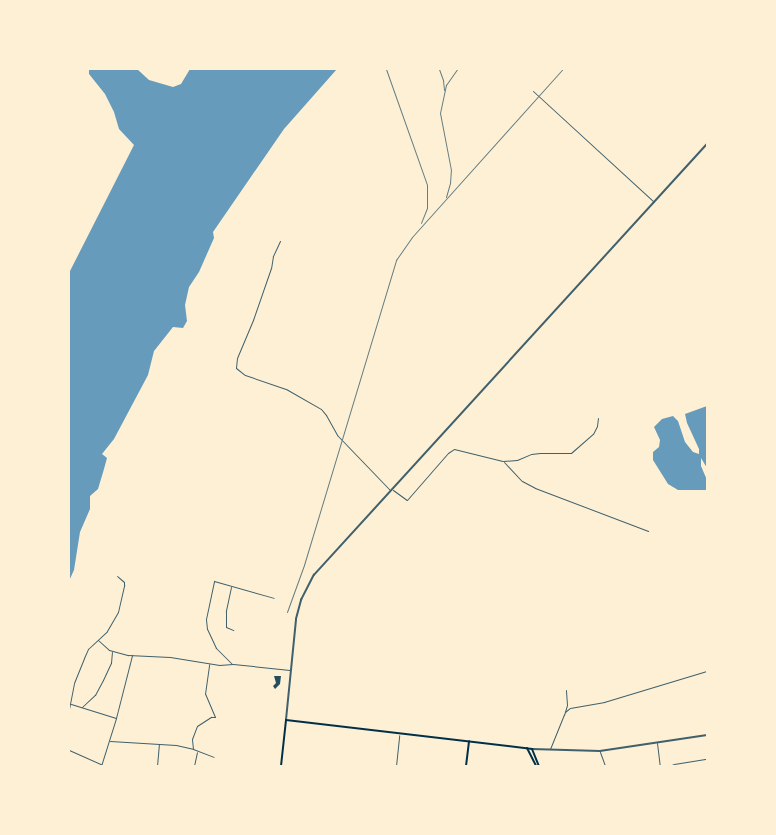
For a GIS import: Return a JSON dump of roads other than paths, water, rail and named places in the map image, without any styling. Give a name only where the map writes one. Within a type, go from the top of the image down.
[{"type":"main road","points":[[281,766],[286,720],[532,748],[538,766]]},
{"type":"main road","points":[[466,766],[468,741]]},
{"type":"main road","points":[[527,748],[538,766]]},
{"type":"street","points":[[533,91],[654,202]]},
{"type":"street","points":[[286,720],[296,619],[301,600],[309,583],[334,552],[707,144]]},
{"type":"street","points":[[280,241],[273,256],[271,268],[253,320],[237,358],[236,368],[245,375],[286,389],[321,409],[337,435],[391,490],[407,500],[448,453],[454,450],[503,461],[517,460],[531,454],[571,453],[592,434],[597,426],[598,418]]},
{"type":"street","points":[[503,461],[522,481],[535,488],[583,505],[630,526],[648,531]]},
{"type":"street","points":[[69,709],[74,683],[88,649],[107,632],[118,612],[124,592],[124,582],[117,576]]},
{"type":"street","points":[[233,664],[214,645],[206,619],[214,581],[274,598]]},
{"type":"street","points":[[231,586],[226,611],[226,627],[233,630]]},
{"type":"street","points":[[98,640],[112,652],[132,655],[170,657],[209,664],[233,664],[290,670]]},
{"type":"street","points":[[82,707],[95,695],[111,662],[112,652]]},
{"type":"street","points":[[69,750],[101,765],[110,741],[132,655]]},
{"type":"street","points":[[193,749],[192,739],[197,726],[211,717],[215,717],[205,694],[209,664]]},
{"type":"street","points":[[565,712],[570,708],[600,703],[707,671]]},
{"type":"street","points":[[550,750],[562,725],[565,712],[566,690]]},
{"type":"street","points":[[70,704],[116,718]]},
{"type":"street","points":[[396,766],[400,733]]},
{"type":"street","points":[[532,748],[550,750],[600,751],[707,736]]},
{"type":"street","points":[[110,741],[176,744],[214,758]]},
{"type":"street","points":[[157,766],[159,743]]},
{"type":"street","points":[[657,743],[660,766]]},
{"type":"street","points":[[600,751],[605,766]]},
{"type":"street","points":[[194,766],[197,752]]},
{"type":"street","points":[[668,766],[707,759]]},
{"type":"water","points":[[89,69],[137,69],[149,80],[173,87],[181,84],[190,69],[337,69],[284,129],[213,232],[214,238],[199,272],[189,287],[185,305],[187,321],[183,328],[173,327],[154,351],[148,375],[114,439],[102,454],[107,458],[98,489],[90,496],[90,509],[80,532],[74,570],[69,581],[69,273],[134,145],[119,129],[114,112],[105,94],[89,74]]},
{"type":"water","points":[[707,406],[707,468],[701,458],[701,466],[707,480],[707,490],[678,490],[668,484],[653,460],[653,452],[659,447],[660,440],[654,427],[662,419],[673,416],[678,421],[685,442],[693,452],[699,454],[699,449],[687,423],[685,414]]},
{"type":"railway","points":[[386,69],[427,185],[427,208],[421,223]]},
{"type":"railway","points":[[439,69],[443,80],[444,90]]},
{"type":"railway","points":[[446,197],[450,183],[451,170],[440,113],[446,85],[457,69]]},
{"type":"railway","points":[[287,612],[304,565],[396,260],[412,237],[563,69]]}]
